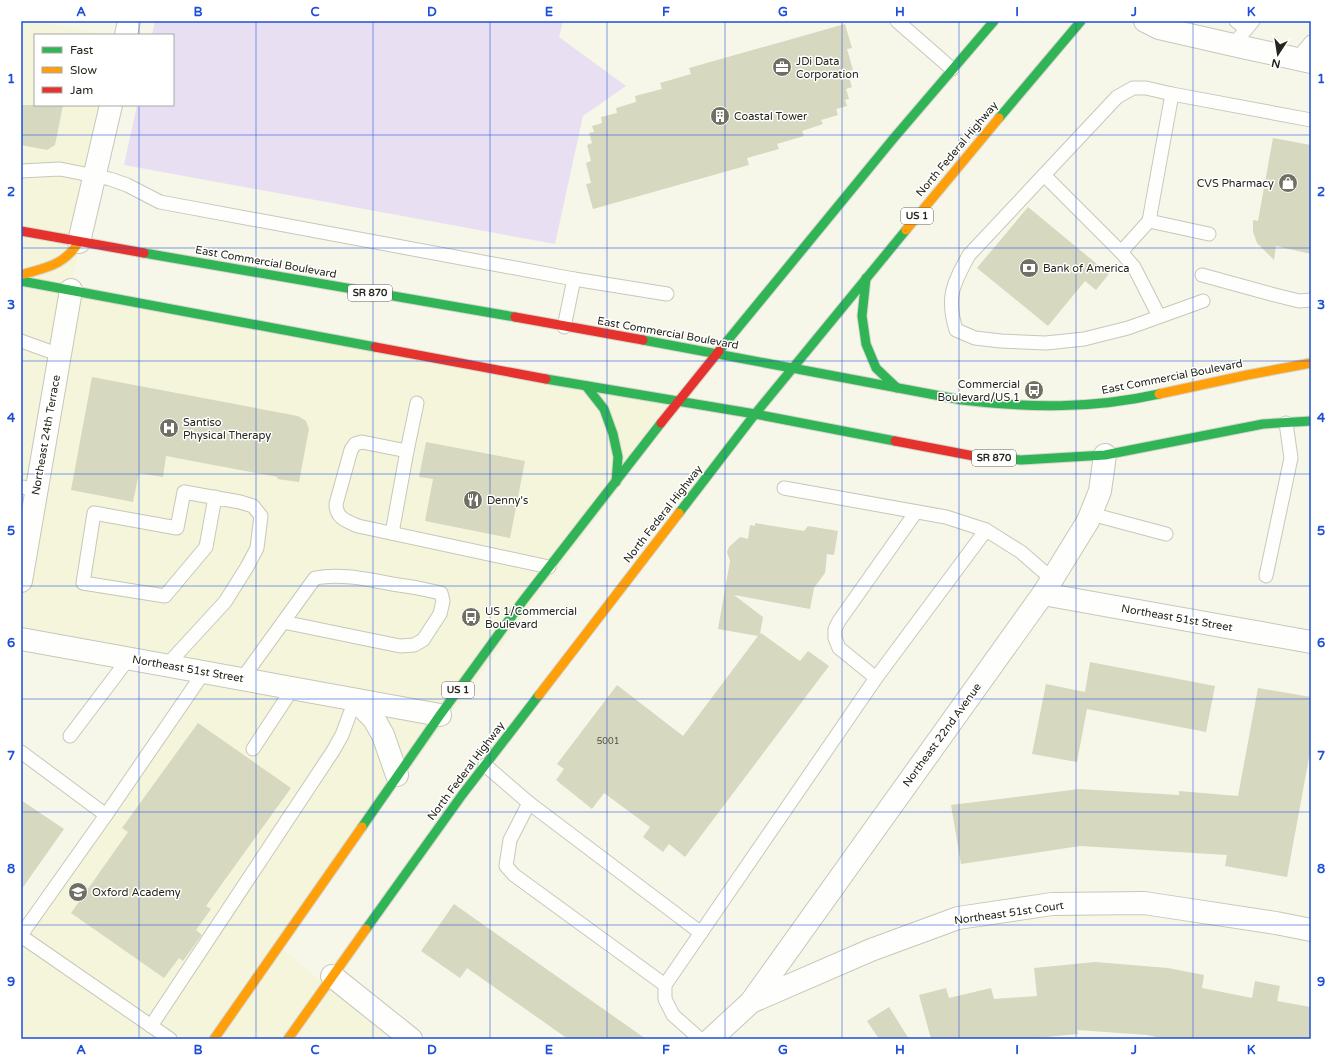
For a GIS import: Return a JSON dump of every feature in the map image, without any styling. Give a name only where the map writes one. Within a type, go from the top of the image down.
[{"type":"main road","name":"US 1","points":[[214,1039],[397,775],[549,567],[678,401],[893,139],[994,21]]},
{"type":"main road","name":"North Federal Highway","points":[[288,1039],[408,869],[485,765],[755,414],[976,145],[1081,21]]},
{"type":"main road","name":"East Commercial Boulevard","points":[[21,231],[564,326],[897,388],[977,402],[1005,405],[1057,407],[1111,403],[1243,375],[1311,363]]},
{"type":"main road","points":[[21,274],[59,263],[73,251],[79,242]]},
{"type":"main road","points":[[866,278],[862,316],[866,344],[876,368],[897,388]]},
{"type":"main road","name":"SR 870","points":[[21,281],[586,386],[755,414],[979,457],[1021,460],[1105,455],[1263,424],[1311,421]]},
{"type":"main road","points":[[586,386],[604,409],[613,434],[618,457],[616,482]]},
{"type":"street","points":[[126,34],[129,21]]},
{"type":"street","points":[[1145,21],[1159,28],[1244,32],[1304,60]]},
{"type":"street","points":[[79,242],[111,106]]},
{"type":"street","name":"Northeast 24th Terrace","points":[[21,580],[29,488],[60,355],[71,290]]},
{"type":"street","name":"Northeast 22nd Avenue","points":[[751,1002],[1047,586],[1092,514],[1100,491],[1105,455]]},
{"type":"street","name":"Northeast 51st Street","points":[[1047,586],[1311,642]]},
{"type":"street","name":"Northeast 51st Street","points":[[21,639],[440,715]]},
{"type":"street","points":[[355,700],[374,719],[383,735],[397,775]]},
{"type":"street","name":"Northeast 51st Court","points":[[711,1039],[751,1002],[871,950],[958,918],[1052,904],[1144,903],[1276,923],[1311,930]]},
{"type":"street","points":[[332,976],[411,1039]]},
{"type":"lane","points":[[897,21],[952,69]]},
{"type":"lane","points":[[1236,21],[1244,32]]},
{"type":"lane","points":[[1304,60],[1311,42]]},
{"type":"lane","points":[[1203,301],[1128,328],[1084,340],[1046,343],[975,338],[956,330],[953,320],[951,298],[955,280],[968,255],[1117,97],[1133,88],[1146,88],[1311,120]]},
{"type":"lane","points":[[1121,252],[1149,221],[1172,94]]},
{"type":"lane","points":[[21,171],[60,169],[95,176],[128,185],[160,202],[574,279],[667,294]]},
{"type":"lane","points":[[1044,175],[1134,267],[1159,316]]},
{"type":"lane","points":[[1149,221],[1209,234]]},
{"type":"lane","points":[[1202,275],[1271,294],[1299,300],[1311,300]]},
{"type":"lane","points":[[564,326],[574,279]]},
{"type":"lane","points":[[21,341],[60,355]]},
{"type":"lane","points":[[392,533],[417,403]]},
{"type":"lane","points":[[1266,576],[1291,458],[1286,423]]},
{"type":"lane","points":[[407,451],[362,442],[356,444],[351,450],[336,504],[338,516],[358,526],[549,567]]},
{"type":"lane","points":[[784,488],[946,517],[986,530],[1021,552],[1047,586]]},
{"type":"lane","points":[[167,665],[225,602],[257,548],[261,516],[253,506],[215,497],[184,492],[177,528],[94,513],[83,583],[165,596],[206,547],[215,497]]},
{"type":"lane","points":[[876,678],[839,648],[835,638],[835,629],[839,621],[916,512]]},
{"type":"lane","points":[[1092,514],[1166,534]]},
{"type":"lane","points":[[700,1039],[673,1015],[665,999],[666,985],[876,678],[986,530]]},
{"type":"lane","points":[[242,679],[283,622],[315,578],[327,576],[365,579],[430,590],[441,593],[443,601],[440,614],[423,640],[414,645],[400,646],[283,622]]},
{"type":"lane","points":[[70,736],[129,658]]},
{"type":"lane","points":[[170,1039],[21,935],[106,815],[204,672]]},
{"type":"lane","points":[[253,749],[293,688]]},
{"type":"lane","points":[[151,1026],[333,751],[342,734],[355,700]]},
{"type":"lane","points":[[21,752],[106,815]]},
{"type":"lane","points":[[485,765],[529,803],[701,934]]},
{"type":"lane","points":[[529,803],[510,840],[506,866],[514,875],[666,985]]},
{"type":"shaded area","points":[[21,21],[34,21],[106,34],[34,34],[34,106],[110,106],[70,290],[682,402],[279,946],[391,1039],[21,1039],[21,935],[204,672],[21,638],[21,560],[33,492],[21,490]]},
{"type":"shaded area","points":[[155,21],[563,21],[559,37],[626,86],[583,116],[555,244],[124,165],[137,106],[174,106],[174,34],[152,34]]},
{"type":"building","name":"Coastal Tower","points":[[845,24],[852,48],[847,49],[853,70],[847,71],[852,87],[846,89],[849,99],[845,100],[847,106],[836,109],[838,115],[821,120],[823,124],[802,131],[804,136],[777,144],[779,149],[747,158],[749,165],[593,209],[586,184],[591,183],[586,163],[591,161],[587,145],[592,143],[589,133],[594,132],[592,126],[602,123],[601,117],[617,113],[616,108],[636,102],[635,96],[662,89],[660,83],[691,74],[689,68]]},
{"type":"building","points":[[21,105],[63,106],[55,145],[47,150],[21,145]]},
{"type":"building","name":"CVS Pharmacy","points":[[1273,138],[1311,145],[1311,254],[1276,246],[1274,260],[1257,243],[1253,232],[1253,220],[1258,221]]},
{"type":"building","points":[[1028,207],[1109,274],[1096,290],[1085,281],[1048,326],[977,268]]},
{"type":"building","points":[[92,377],[298,416],[306,421],[309,429],[299,482],[277,479],[278,477],[166,456],[163,477],[139,473],[133,502],[71,490]]},
{"type":"building","name":"Denny's","points":[[426,442],[525,461],[510,538],[425,521],[433,479],[419,477]]},
{"type":"building","points":[[755,523],[804,531],[808,526],[838,531],[834,555],[827,554],[825,573],[814,588],[810,609],[734,595],[763,617],[760,634],[761,633],[800,661],[808,651],[829,666],[685,857],[669,844],[663,852],[643,837],[650,827],[604,793],[592,809],[556,780],[564,769],[557,764],[617,685],[683,736],[758,636],[718,629],[730,561],[727,552],[729,547],[740,537],[748,539],[750,525],[755,526]]},
{"type":"building","points":[[1090,662],[1215,686],[1206,732],[1087,709],[1077,762],[1032,754],[1046,684],[1085,692]]},
{"type":"building","points":[[1258,688],[1311,697],[1311,747],[1287,877],[1225,866],[1227,855],[1080,846],[961,864],[951,805],[1079,789],[1179,795],[1179,791],[1238,796]]},
{"type":"building","points":[[198,723],[291,788],[206,906],[211,909],[196,930],[202,935],[183,961],[179,958],[164,978],[71,913],[128,832],[122,828]]},
{"type":"building","points":[[21,800],[64,829],[21,890]]},
{"type":"building","points":[[454,904],[646,1039],[568,1039],[467,968],[460,978],[421,951]]},
{"type":"building","points":[[1095,962],[1168,968],[1204,975],[1202,988],[1252,998],[1255,981],[1280,986],[1277,1001],[1311,1007],[1311,1039],[1165,1039],[1147,1035],[1077,1030],[1078,1034],[1025,1039],[931,1039],[919,995],[946,988],[949,998],[991,988],[994,999],[1037,996],[1034,968]]},
{"type":"building","points":[[889,1007],[909,1039],[879,1039],[867,1021]]},
{"type":"traffic: fast","points":[[719,351],[893,139],[994,21]]},
{"type":"traffic: fast","points":[[999,118],[1081,21]]},
{"type":"traffic: fast","points":[[679,513],[755,414],[906,230]]},
{"type":"traffic: fast","points":[[144,253],[515,317]]},
{"type":"traffic: fast","points":[[866,278],[862,316],[866,344],[876,368],[897,388]]},
{"type":"traffic: fast","points":[[21,281],[375,347]]},
{"type":"traffic: fast","points":[[643,340],[962,400],[987,403],[1037,406],[1085,405],[1134,399],[1159,394]]},
{"type":"traffic: fast","points":[[546,379],[755,414],[895,441]]},
{"type":"traffic: fast","points":[[586,386],[604,409],[613,434],[618,457],[616,482]]},
{"type":"traffic: fast","points":[[997,458],[1021,460],[1105,455],[1263,424],[1311,421]]},
{"type":"traffic: fast","points":[[362,827],[440,715],[522,602],[661,423]]},
{"type":"traffic: fast","points":[[366,929],[462,795],[539,695]]},
{"type":"traffic: slow","points":[[906,230],[999,118]]},
{"type":"traffic: slow","points":[[21,275],[47,267],[60,261],[67,256],[79,242]]},
{"type":"traffic: slow","points":[[1159,394],[1311,363]]},
{"type":"traffic: slow","points":[[539,695],[679,513]]},
{"type":"traffic: slow","points":[[214,1039],[362,827]]},
{"type":"traffic: slow","points":[[288,1039],[366,929]]},
{"type":"traffic: jam","points":[[21,231],[144,253]]},
{"type":"traffic: jam","points":[[515,317],[643,340]]},
{"type":"traffic: jam","points":[[375,347],[546,379]]},
{"type":"traffic: jam","points":[[661,423],[719,351]]},
{"type":"traffic: jam","points":[[895,441],[979,457],[997,458]]},
{"type":"place","name":"JDi Data Corporation","points":[[782,67]]},
{"type":"place","name":"Coastal Tower","points":[[720,116]]},
{"type":"place","name":"CVS Pharmacy","points":[[1288,183]]},
{"type":"place","name":"Bank of America","points":[[1029,268]]},
{"type":"place","name":"Commercial Boulevard/US 1","points":[[1034,390]]},
{"type":"place","name":"Santiso Physical Therapy","points":[[169,428]]},
{"type":"place","name":"Denny's","points":[[473,500]]},
{"type":"place","name":"US 1/Commercial Boulevard","points":[[471,617]]},
{"type":"place","name":"Oxford Academy","points":[[78,892]]}]
